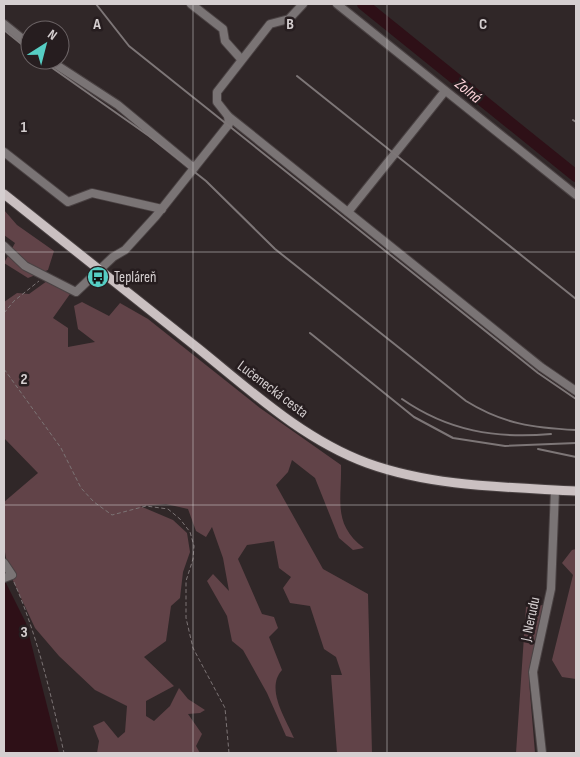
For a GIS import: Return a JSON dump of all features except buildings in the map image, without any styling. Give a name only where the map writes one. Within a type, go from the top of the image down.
[{"type":"main road","name":"Lučenecká cesta","points":[[4,194],[267,403],[338,451],[381,468],[441,480],[576,491]]},
{"type":"street","points":[[191,4],[223,30],[225,41],[241,59]]},
{"type":"street","points":[[303,4],[289,19],[270,24],[217,92],[217,102],[228,116],[541,367],[576,391]]},
{"type":"street","points":[[337,4],[576,195]]},
{"type":"street","points":[[4,24],[20,37]]},
{"type":"street","points":[[64,70],[118,105],[194,168]]},
{"type":"street","points":[[348,212],[445,91]]},
{"type":"street","points":[[4,246],[25,266],[76,292],[113,257],[125,250],[162,209],[229,124],[228,116]]},
{"type":"street","points":[[4,152],[68,202],[92,193],[162,209]]},
{"type":"street","name":"J. Nerudu","points":[[542,753],[533,672],[551,589],[555,490]]},
{"type":"street","points":[[4,563],[8,576]]},
{"type":"path","points":[[4,314],[14,301],[45,276]]},
{"type":"path","points":[[4,369],[56,440],[81,488],[94,502],[112,516],[146,506],[168,509],[180,519],[190,532],[194,546],[193,559],[186,581],[186,618],[193,648],[225,708],[230,753]]},
{"type":"path","points":[[8,576],[32,624],[56,711],[64,753]]},
{"type":"shaded area","points":[[4,210],[17,225],[54,251],[48,270],[28,278],[4,263],[15,243],[4,235]]},
{"type":"shaded area","points":[[47,281],[70,294],[53,318],[68,328],[68,347],[95,342],[78,329],[74,306],[82,302],[109,316],[120,303],[148,319],[260,408],[341,465],[340,500],[343,520],[347,530],[364,548],[353,550],[339,538],[315,478],[292,460],[288,472],[276,485],[323,569],[368,594],[372,753],[337,753],[331,675],[342,675],[336,657],[324,649],[310,606],[290,603],[283,588],[291,577],[279,568],[274,541],[247,545],[238,559],[262,614],[274,617],[278,628],[269,637],[282,670],[277,678],[276,695],[294,738],[286,736],[267,693],[243,650],[232,641],[227,616],[207,581],[213,574],[229,591],[223,558],[212,527],[206,537],[196,531],[188,509],[166,504],[140,506],[173,520],[187,533],[190,552],[183,572],[180,598],[171,606],[166,641],[144,657],[174,686],[146,701],[146,716],[154,721],[170,706],[179,688],[188,699],[205,710],[200,713],[188,714],[202,734],[196,746],[200,753],[97,753],[99,741],[93,726],[104,721],[118,738],[125,732],[127,706],[95,690],[59,656],[35,628],[8,570],[4,546],[4,502],[38,473],[4,438],[4,302],[17,293],[29,294]]},
{"type":"shaded area","points":[[576,549],[576,679],[562,677],[552,660],[573,575],[562,563],[572,550]]},
{"type":"shaded area","points":[[5,581],[26,623],[59,753],[4,753]]},
{"type":"shaded area","points":[[543,605],[529,681],[535,753],[516,753],[526,607]]},
{"type":"waterway","name":"Zolná","points":[[363,4],[576,176]]},
{"type":"railway","points":[[96,4],[129,46],[538,373],[576,399]]},
{"type":"railway","points":[[4,30],[20,43]]},
{"type":"railway","points":[[55,70],[149,136],[206,181],[275,249],[466,401],[506,420],[532,426],[576,430]]},
{"type":"railway","points":[[297,76],[576,299]]},
{"type":"railway","points":[[310,333],[414,417],[453,438],[505,446],[576,443]]},
{"type":"railway","points":[[402,399],[437,419],[473,430],[511,435],[551,434]]},
{"type":"railway","points":[[538,449],[576,457]]},
{"type":"place","name":"Tepláreň","points":[[98,277]]}]
